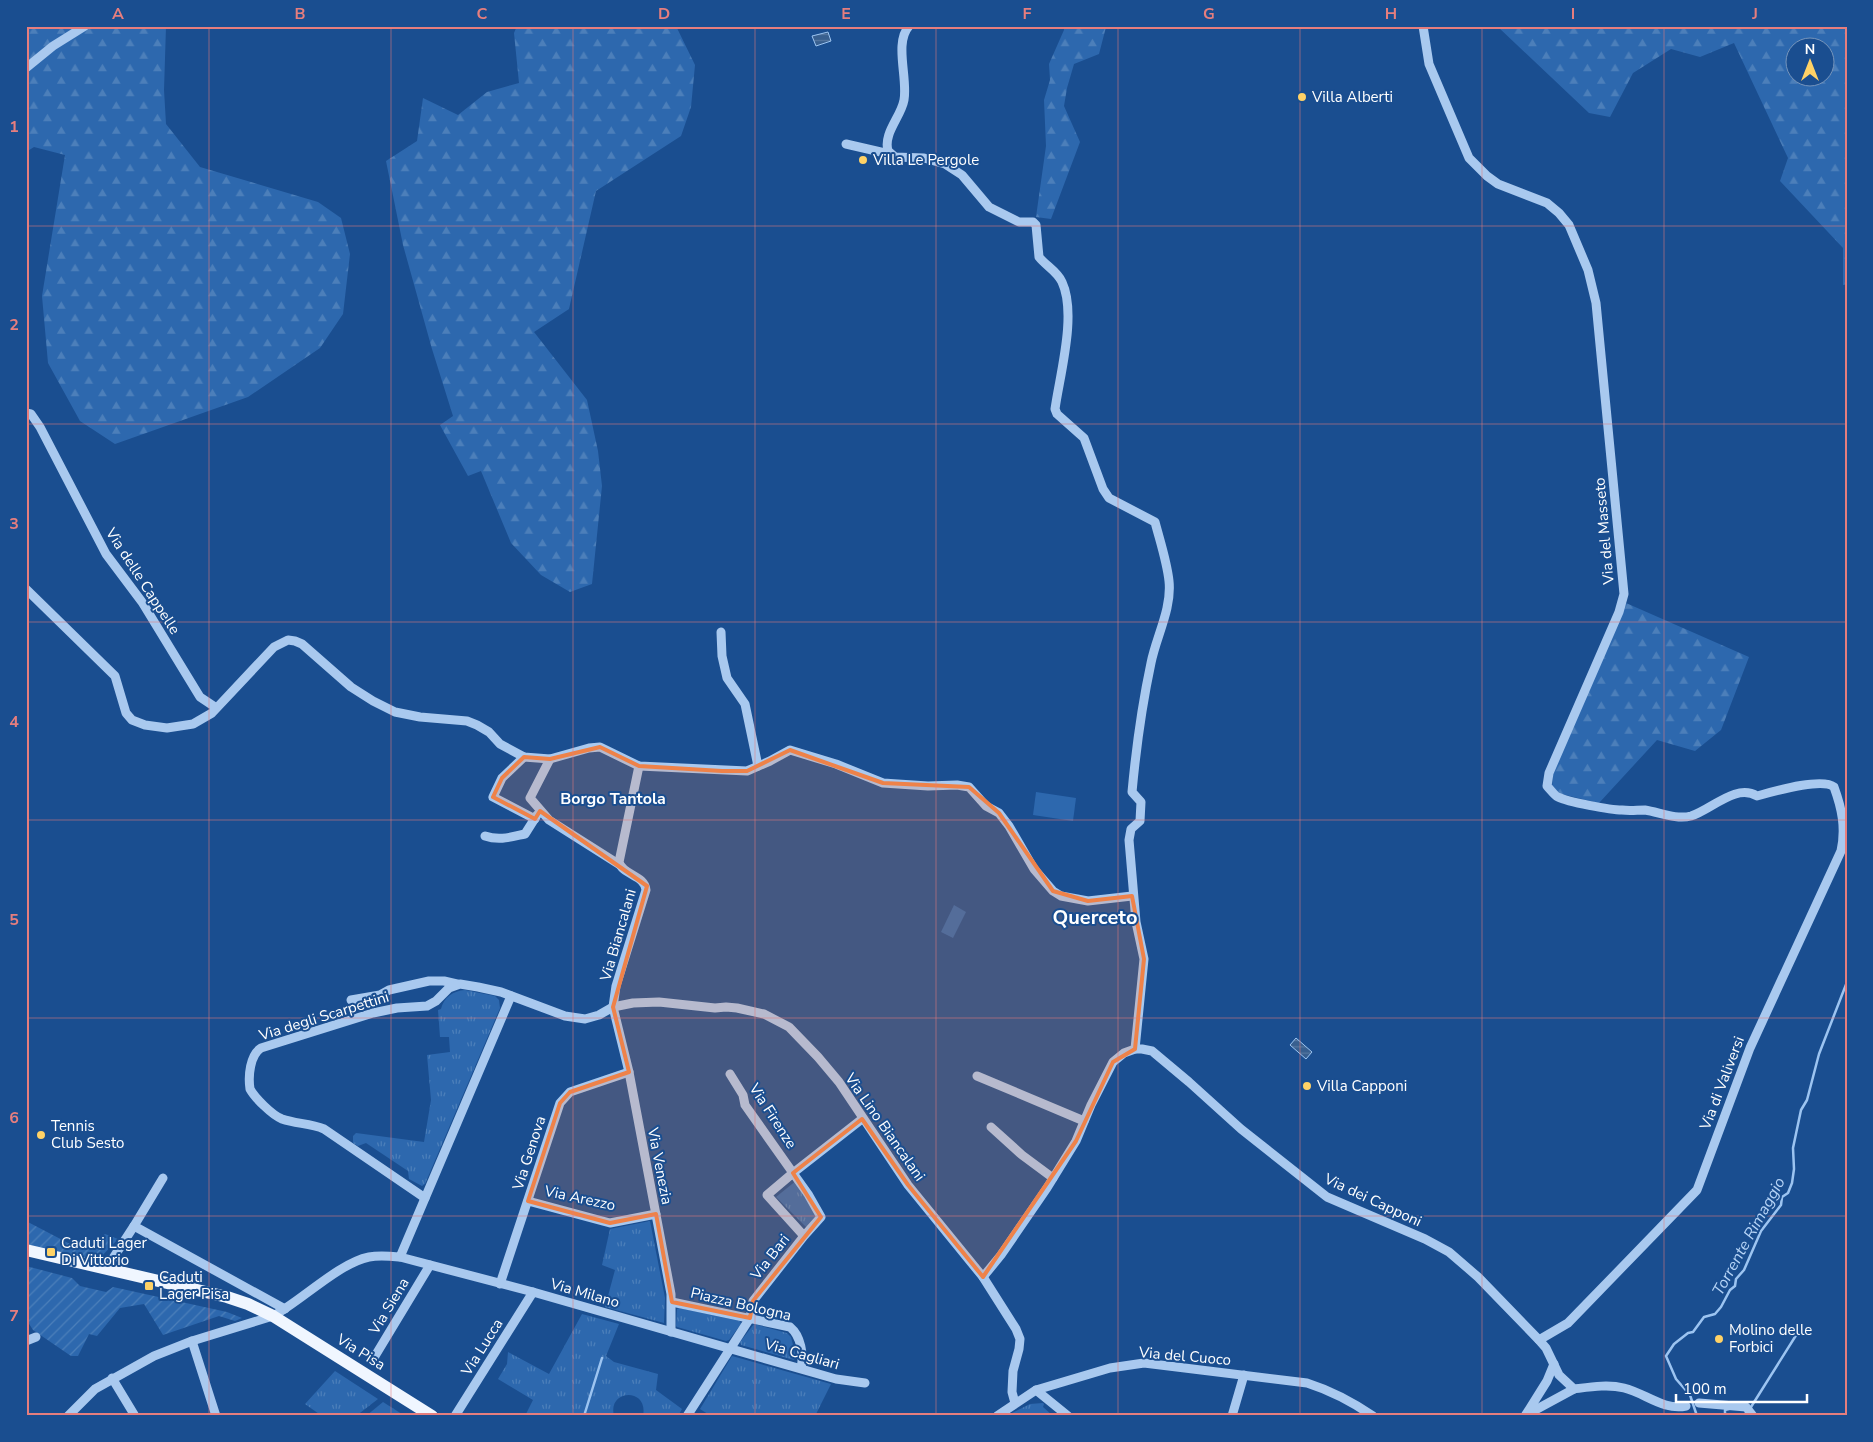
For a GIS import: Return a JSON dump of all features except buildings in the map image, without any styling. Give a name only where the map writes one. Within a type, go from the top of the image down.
[{"type":"main road","name":"Via Pisa","points":[[26,1250],[227,1296],[248,1304],[273,1316],[432,1416]]},
{"type":"street","points":[[26,68],[53,46],[85,26]]},
{"type":"street","points":[[909,26],[902,40],[905,82],[904,101],[888,136],[888,151],[895,157],[919,158],[945,164],[962,175],[989,207],[1019,222],[1033,222],[1036,225],[1039,257],[1058,274],[1067,300],[1067,328],[1055,409],[1057,414],[1084,438],[1103,489],[1109,498],[1155,522],[1169,585],[1165,615],[1151,663],[1135,760],[1132,792],[1140,802],[1141,811],[1140,821],[1131,829],[1129,840],[1132,896],[1144,959],[1135,1049],[1124,1052],[1112,1062],[1076,1141],[1001,1255],[983,1277]]},
{"type":"street","name":"Via del Masseto","points":[[1423,26],[1429,64],[1470,158],[1487,176],[1498,184],[1547,203],[1559,213],[1569,226],[1588,270],[1596,304],[1624,594],[1619,612],[1549,773],[1547,786],[1557,797],[1570,801],[1616,810],[1645,810],[1683,817],[1693,815],[1745,792],[1750,791],[1757,796],[1779,789],[1808,785],[1832,786]]},
{"type":"street","points":[[846,144],[885,153],[888,151]]},
{"type":"street","name":"Via delle Cappelle","points":[[26,413],[30,414],[40,427],[106,554],[142,602],[200,697],[216,707]]},
{"type":"street","points":[[26,589],[115,676],[126,713],[132,720],[145,724],[167,728],[182,727],[203,719],[274,647],[288,640],[295,641],[302,644],[351,687],[373,701],[395,712],[420,718],[467,721],[478,725],[489,732],[500,744],[524,758],[550,759],[600,747],[639,766],[684,767],[722,771],[747,770],[790,750],[836,764],[883,783],[969,787],[986,806],[999,813],[1009,826],[1034,869],[1053,891],[1061,896],[1088,901],[1132,896]]},
{"type":"street","points":[[721,632],[722,656],[728,678],[745,704],[758,766]]},
{"type":"street","points":[[524,758],[502,778],[494,797],[535,819]]},
{"type":"street","points":[[550,759],[530,798],[549,820],[620,865]]},
{"type":"street","name":"Via Biancalani","points":[[614,1007],[616,986],[646,890],[646,885],[642,880],[620,865],[639,766]]},
{"type":"street","name":"Via di Valiversi","points":[[1539,1340],[1568,1323],[1697,1190],[1750,1048],[1841,851],[1844,831],[1843,820],[1839,801],[1832,786]]},
{"type":"street","points":[[485,836],[493,839],[506,839],[524,834],[540,811]]},
{"type":"street","points":[[351,1000],[380,995],[389,990],[429,981],[444,981],[478,986],[511,996],[400,1257]]},
{"type":"street","name":"Via degli Scarpettini","points":[[425,1198],[324,1129],[307,1123],[277,1117],[250,1089],[252,1065],[257,1051],[261,1048],[373,1013],[397,1008],[427,1006],[436,1001],[449,988],[460,984]]},
{"type":"street","name":"Via Lino Biancalani","points":[[511,996],[565,1016],[585,1019],[599,1015],[614,1007],[632,1003],[660,1002],[715,1008],[737,1008],[764,1014],[789,1027],[813,1051],[839,1082],[908,1185],[983,1277],[1020,1339],[1020,1349],[1013,1371],[1012,1392],[1015,1403]]},
{"type":"street","name":"Via Venezia","points":[[614,1007],[629,1072],[672,1302],[671,1332]]},
{"type":"street","name":"Via dei Capponi","points":[[1135,1049],[1152,1051],[1241,1129],[1310,1185],[1328,1197],[1410,1232],[1450,1252],[1478,1277],[1539,1340],[1546,1348],[1559,1375],[1574,1389]]},
{"type":"street","name":"Via Genova","points":[[500,1284],[560,1103],[570,1092],[629,1072]]},
{"type":"street","name":"Via Firenze","points":[[730,1074],[743,1096],[745,1105],[808,1194],[821,1218],[804,1236]]},
{"type":"street","points":[[977,1076],[1084,1120]]},
{"type":"street","points":[[804,1236],[767,1195],[862,1119]]},
{"type":"street","points":[[991,1127],[1022,1155],[1053,1178]]},
{"type":"street","points":[[106,1269],[163,1178]]},
{"type":"street","name":"Via Arezzo","points":[[528,1201],[610,1223],[656,1214]]},
{"type":"street","points":[[134,1226],[285,1309]]},
{"type":"street","name":"Via Bari","points":[[689,1412],[750,1318],[753,1301],[804,1236]]},
{"type":"street","points":[[68,1416],[89,1393],[112,1378],[154,1356],[192,1341],[273,1316],[361,1259],[382,1255],[400,1257],[430,1265]]},
{"type":"street","name":"Via Milano","points":[[430,1265],[731,1348]]},
{"type":"street","name":"Via Siena","points":[[372,1361],[430,1265]]},
{"type":"street","name":"Via Lucca","points":[[455,1416],[533,1292]]},
{"type":"street","name":"Piazza Bologna","points":[[672,1302],[793,1329],[800,1344],[802,1368]]},
{"type":"street","points":[[26,1341],[36,1337]]},
{"type":"street","points":[[192,1341],[216,1416]]},
{"type":"street","name":"Via Cagliari","points":[[731,1348],[836,1379],[865,1383]]},
{"type":"street","name":"Via del Cuoco","points":[[997,1416],[1036,1390],[1110,1368],[1144,1363],[1307,1383],[1350,1400],[1373,1416]]},
{"type":"street","points":[[1526,1415],[1547,1381],[1554,1364]]},
{"type":"street","points":[[1232,1416],[1244,1375]]},
{"type":"street","points":[[112,1378],[135,1416]]},
{"type":"street","points":[[1526,1415],[1574,1389],[1597,1386],[1624,1387],[1678,1408],[1686,1406]]},
{"type":"street","points":[[1036,1390],[1068,1416]]},
{"type":"street","points":[[1699,1404],[1746,1406],[1753,1416]]},
{"type":"highlighted area","points":[[600,747],[639,766],[722,771],[747,771],[790,750],[883,783],[969,787],[999,813],[1053,891],[1088,901],[1132,896],[1144,959],[1135,1049],[1113,1062],[1076,1141],[983,1277],[908,1185],[862,1119],[793,1173],[821,1217],[753,1301],[750,1318],[672,1302],[656,1214],[610,1223],[528,1201],[560,1103],[570,1092],[629,1072],[613,1007],[647,886],[540,811],[535,819],[493,797],[502,778],[524,757],[550,759]]},
{"type":"green space","points":[[26,26],[166,26],[164,90],[166,124],[200,167],[318,202],[341,218],[350,254],[343,314],[320,348],[248,397],[115,444],[80,421],[48,363],[42,296],[65,155],[34,147],[26,152]]},
{"type":"green space","points":[[517,26],[676,26],[695,65],[691,107],[681,136],[596,191],[569,309],[534,332],[587,400],[598,451],[602,486],[592,584],[570,592],[541,575],[511,543],[481,471],[468,476],[440,425],[453,416],[403,245],[386,161],[417,141],[423,98],[458,115],[487,92],[519,83],[514,33]]},
{"type":"green space","points":[[1064,26],[1106,27],[1099,54],[1074,64],[1067,88],[1064,106],[1080,142],[1051,219],[1036,217],[1046,146],[1044,100],[1050,80],[1049,64]]},
{"type":"green space","points":[[1497,26],[1847,26],[1847,285],[1843,285],[1843,248],[1780,181],[1788,158],[1734,43],[1700,57],[1671,49],[1633,73],[1610,117],[1589,113]]},
{"type":"green space","points":[[1626,603],[1749,657],[1721,730],[1695,751],[1657,740],[1599,803],[1561,794],[1552,787],[1553,773]]},
{"type":"green space","points":[[1036,792],[1076,798],[1073,821],[1033,815]]},
{"type":"green space","points":[[954,905],[966,912],[953,938],[941,932]]},
{"type":"green space","points":[[465,990],[495,996],[499,1000],[500,1008],[425,1184],[422,1186],[409,1179],[408,1171],[366,1143],[358,1146],[353,1143],[353,1136],[356,1133],[424,1142],[431,1100],[427,1055],[450,1052],[449,1037],[440,1037],[438,1010],[441,1009],[444,1001],[450,995]]},
{"type":"green space","points":[[797,1180],[819,1217],[810,1226],[806,1227],[776,1197]]},
{"type":"green space","points":[[26,1221],[72,1245],[92,1247],[105,1234],[118,1239],[100,1258],[91,1262],[26,1244]]},
{"type":"green space","points":[[650,1221],[665,1298],[664,1323],[605,1307],[615,1270],[602,1265],[610,1229]]},
{"type":"green space","points":[[26,1266],[72,1278],[80,1286],[106,1292],[113,1287],[227,1312],[242,1318],[235,1321],[219,1316],[163,1335],[144,1304],[120,1308],[97,1336],[89,1334],[78,1356],[71,1356],[33,1330],[26,1319]]},
{"type":"green space","points":[[677,1309],[740,1321],[741,1324],[729,1340],[726,1341],[677,1327]]},
{"type":"green space","points":[[582,1314],[619,1324],[606,1356],[614,1362],[658,1374],[656,1390],[682,1409],[678,1416],[643,1416],[643,1407],[640,1400],[635,1396],[628,1395],[622,1396],[616,1401],[613,1407],[614,1416],[525,1416],[533,1400],[498,1379],[507,1364],[508,1352],[549,1374]]},
{"type":"green space","points":[[754,1324],[787,1333],[791,1337],[796,1357],[794,1360],[741,1345],[740,1342]]},
{"type":"green space","points":[[732,1356],[831,1384],[815,1416],[711,1416],[700,1409]]},
{"type":"green space","points":[[335,1371],[378,1399],[356,1416],[322,1416],[305,1404]]},
{"type":"green space","points":[[383,1402],[405,1416],[366,1416]]},
{"type":"green space","points":[[1043,1403],[1043,1407],[1053,1416],[1006,1416],[1030,1404]]},
{"type":"shaded area","points":[[828,32],[831,41],[816,46],[812,36]]},
{"type":"shaded area","points":[[1296,1038],[1312,1052],[1306,1059],[1290,1045]]},
{"type":"waterway","name":"Torrente Rimaggio","points":[[1697,1416],[1690,1395],[1676,1379],[1666,1356],[1674,1344],[1688,1333],[1693,1332],[1704,1317],[1715,1314],[1721,1307],[1730,1290],[1735,1286],[1736,1279],[1744,1270],[1761,1231],[1781,1205],[1782,1197],[1788,1193],[1792,1183],[1794,1169],[1793,1148],[1801,1110],[1807,1100],[1819,1054],[1847,982]]},
{"type":"waterway","points":[[1751,1407],[1800,1329]]},
{"type":"waterway","points":[[584,1416],[602,1358]]},
{"type":"waterway","points":[[1725,1416],[1725,1410],[1729,1409]]},
{"type":"place","name":"Villa Alberti","points":[[1302,97]]},
{"type":"place","name":"Villa Le Pergole","points":[[863,160]]},
{"type":"place","name":"Villa Capponi","points":[[1307,1086]]},
{"type":"place","name":"Tennis Club Sesto","points":[[41,1135]]},
{"type":"place","name":"Caduti Lager Di Vittorio","points":[[51,1252]]},
{"type":"place","name":"Caduti Lager Pisa","points":[[149,1286]]},
{"type":"place","name":"Molino delle Forbici","points":[[1719,1339]]},
{"type":"district","name":"Borgo Tantola","points":[[613,798]]},
{"type":"district","name":"Querceto","points":[[1095,917]]}]
